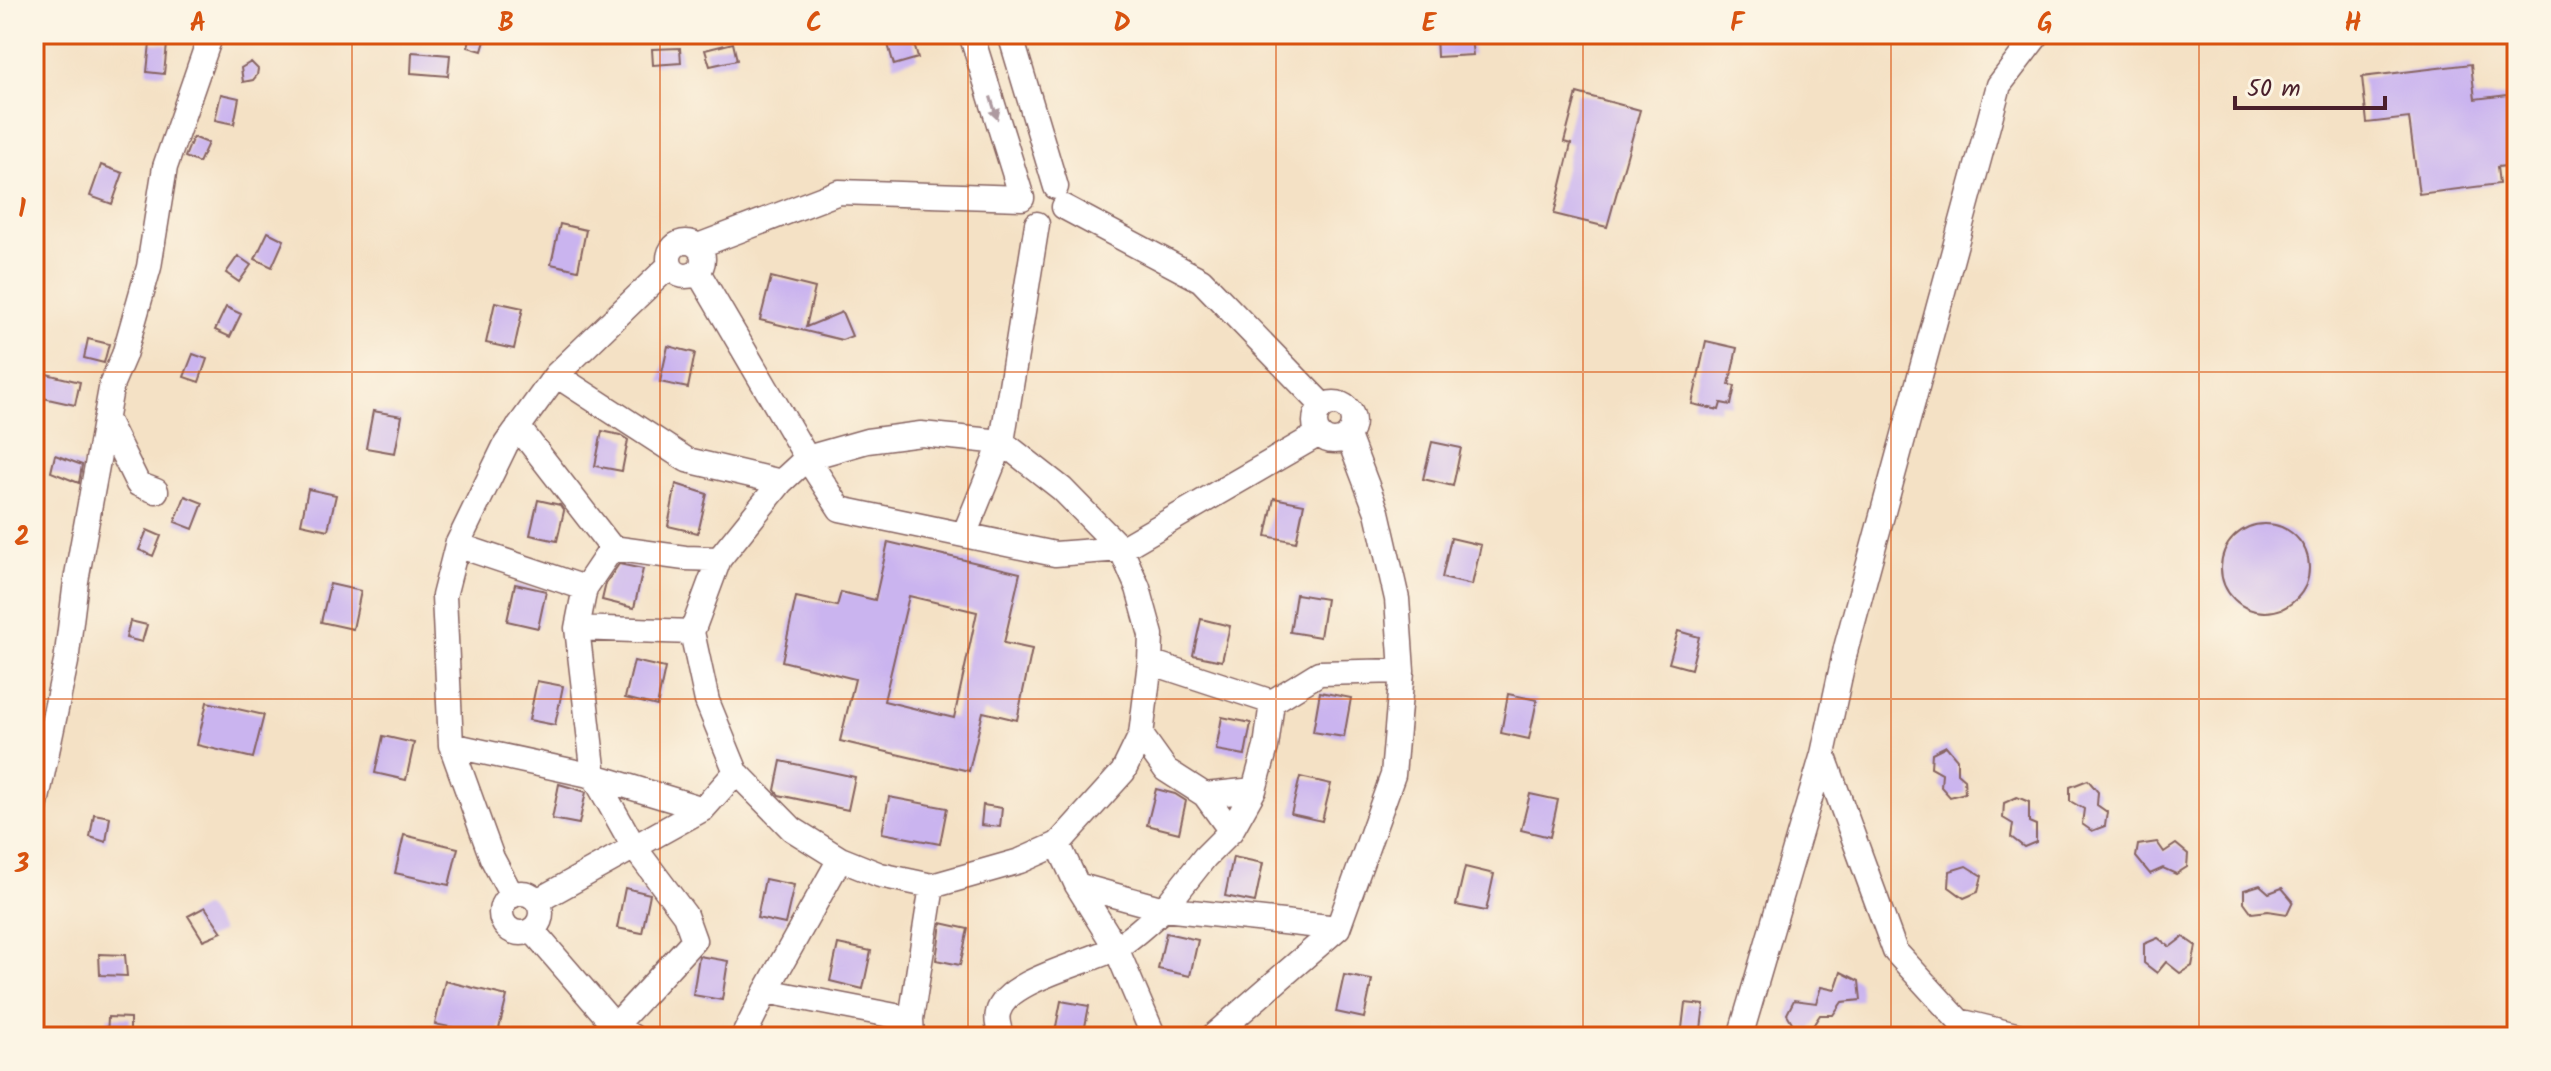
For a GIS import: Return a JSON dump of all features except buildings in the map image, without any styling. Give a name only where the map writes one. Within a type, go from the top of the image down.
[{"type":"street","points":[[34,813],[43,725],[112,383],[124,355],[149,267],[165,167],[211,34]]},
{"type":"street","points":[[971,34],[1022,198],[1023,211],[1031,222],[1044,225],[1057,220],[1060,197],[1010,34]]},
{"type":"street","points":[[1740,1037],[1823,754],[1846,648],[1999,85],[2038,34]]},
{"type":"street","points":[[1022,198],[1025,192],[1042,182],[1060,197],[1201,280],[1323,406]]},
{"type":"street","points":[[512,896],[492,858],[451,745],[444,596],[457,545],[506,444],[518,427],[556,375],[669,266],[669,254],[676,245],[687,242],[698,246],[839,192],[1022,198]]},
{"type":"street","points":[[964,535],[1002,442],[1037,224]]},
{"type":"street","points":[[669,266],[683,277],[698,272],[703,262],[698,246]]},
{"type":"street","points":[[698,272],[840,509],[1055,554],[1121,549],[1319,434]]},
{"type":"street","points":[[556,375],[687,460],[781,482]]},
{"type":"street","points":[[1341,403],[1351,412],[1354,425],[1348,436],[1336,441],[1319,434],[1315,422],[1323,406],[1341,403]]},
{"type":"street","points":[[106,419],[138,484],[156,491]]},
{"type":"street","points":[[518,427],[612,548],[685,558],[719,559]]},
{"type":"street","points":[[921,434],[1002,442],[1062,489],[1121,549],[1138,588],[1151,635],[1141,735],[1123,772],[1058,844],[1020,861],[932,886],[880,875],[840,859],[792,829],[736,772],[707,701],[692,632],[719,559],[781,482],[807,458],[867,441],[921,434]]},
{"type":"street","points":[[1212,1037],[1338,928],[1393,775],[1402,671],[1397,599],[1377,512],[1348,436]]},
{"type":"street","points":[[457,545],[585,588]]},
{"type":"street","points":[[532,930],[624,1032],[694,940],[685,915],[634,847],[594,776],[577,628],[585,588],[612,548]]},
{"type":"street","points":[[577,628],[692,632]]},
{"type":"street","points":[[1150,662],[1272,702],[1319,673],[1402,671]]},
{"type":"street","points":[[1002,1037],[997,1021],[998,1009],[1006,998],[1040,977],[1116,948],[1164,909],[1205,857],[1231,831],[1254,790],[1266,747],[1272,702]]},
{"type":"street","points":[[1141,735],[1166,770],[1205,795],[1231,831]]},
{"type":"street","points":[[451,745],[594,776],[703,809]]},
{"type":"street","points":[[1823,754],[1895,951],[1959,1021],[2024,1037]]},
{"type":"street","points":[[537,901],[703,809],[736,772]]},
{"type":"street","points":[[1205,795],[1254,790]]},
{"type":"street","points":[[1058,844],[1077,885],[1116,948],[1154,1037]]},
{"type":"street","points":[[743,1037],[840,859]]},
{"type":"street","points":[[1077,885],[1164,909],[1338,928]]},
{"type":"street","points":[[766,991],[912,1028],[932,886]]},
{"type":"street","points":[[526,894],[537,901],[540,920],[532,930],[515,933],[505,925],[501,912],[512,896],[526,894]]}]
